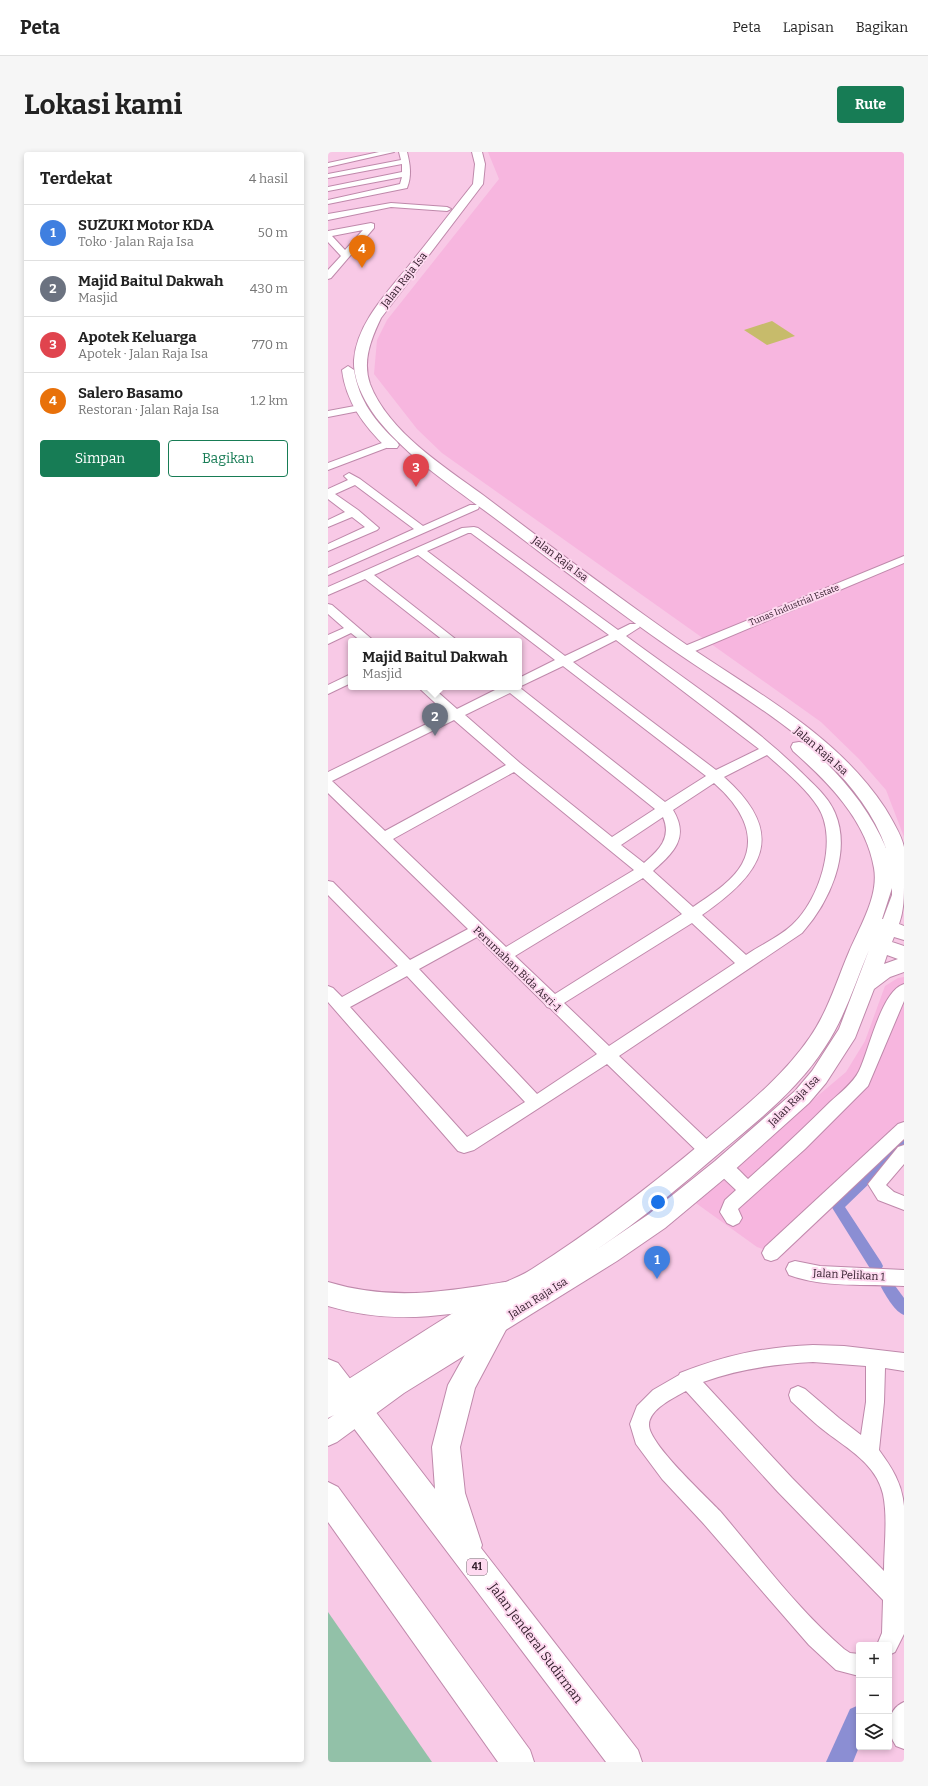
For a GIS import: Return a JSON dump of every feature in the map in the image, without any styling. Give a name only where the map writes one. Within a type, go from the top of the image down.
[{"type":"highway","points":[[328,1294],[342,1299],[374,1306],[402,1307],[435,1305],[505,1294]]},
{"type":"highway","points":[[472,1560],[450,1493],[446,1447],[455,1406],[462,1385],[496,1324]]},
{"type":"highway","name":"Jalan Jenderal Sudirman","points":[[340,1396],[472,1560],[626,1762]]},
{"type":"highway","points":[[328,1497],[518,1762]]},
{"type":"main road","name":"Jalan Raja Isa","points":[[477,152],[480,164],[478,184],[375,317],[363,342],[354,367],[363,387],[373,404],[406,442],[679,653],[755,714]]},
{"type":"main road","name":"Jalan Raja Isa","points":[[328,1434],[340,1396],[505,1294],[515,1291],[596,1239],[674,1180],[753,1113],[794,1074],[818,1043],[882,934],[901,895],[903,873],[900,856],[882,818],[854,780],[840,766],[798,730],[733,683],[634,627],[390,443],[370,422],[360,408],[351,388],[354,367],[353,334],[384,289],[465,185],[469,168]]},
{"type":"main road","name":"Jalan Raja Isa","points":[[340,1396],[396,1385],[609,1254],[656,1221],[723,1167],[802,1097],[819,1077],[848,1032],[867,984],[882,934],[883,868],[877,846],[865,823],[840,786],[814,759],[786,737]]},
{"type":"main road","points":[[882,934],[904,953]]},
{"type":"main road","points":[[867,984],[883,972],[904,964]]},
{"type":"street","points":[[328,165],[390,152]]},
{"type":"street","points":[[328,202],[403,186],[405,184],[406,161],[403,152]]},
{"type":"street","points":[[328,176],[406,161]]},
{"type":"street","points":[[332,188],[406,173]]},
{"type":"street","points":[[328,180],[332,188],[347,198]]},
{"type":"street","points":[[328,217],[391,205],[447,209]]},
{"type":"street","points":[[328,234],[352,228],[371,226],[328,275]]},
{"type":"street","points":[[352,228],[362,236]]},
{"type":"street","points":[[328,237],[345,255]]},
{"type":"street","points":[[328,414],[360,408]]},
{"type":"street","points":[[328,467],[390,443]]},
{"type":"street","points":[[373,528],[328,493],[353,478],[422,530]]},
{"type":"street","points":[[328,572],[474,507]]},
{"type":"street","points":[[328,524],[354,512]]},
{"type":"street","points":[[328,548],[384,523]]},
{"type":"street","points":[[328,591],[466,530],[474,530],[616,634],[787,764],[823,803],[830,816],[833,838],[832,861],[819,902],[797,929],[536,1103],[468,1145],[464,1146],[328,992]]},
{"type":"street","points":[[420,551],[715,776],[732,791],[750,817],[754,835],[753,850],[750,864],[741,877],[694,915],[552,1003]]},
{"type":"street","name":"Tunas Industrial Estate","points":[[679,653],[904,559]]},
{"type":"street","points":[[366,574],[448,638]]},
{"type":"street","points":[[328,608],[365,638]]},
{"type":"street","points":[[522,682],[564,662],[616,634],[634,627]]},
{"type":"street","points":[[328,640],[353,628]]},
{"type":"street","points":[[328,690],[348,680]]},
{"type":"street","points":[[428,690],[515,766],[610,845],[644,871],[745,963]]},
{"type":"street","points":[[328,778],[505,690]]},
{"type":"street","points":[[504,956],[644,871],[662,855],[672,842],[674,834],[673,825],[666,810],[515,690]]},
{"type":"street","points":[[610,845],[666,810],[715,776],[769,749]]},
{"type":"street","points":[[384,838],[515,766]]},
{"type":"street","name":"Perumahan Bida Asri-1","points":[[328,785],[552,1003],[708,1151]]},
{"type":"street","points":[[328,886],[409,968],[536,1103]]},
{"type":"street","points":[[340,1005],[478,930]]},
{"type":"street","points":[[733,1218],[729,1212],[730,1207],[747,1189],[800,1144],[862,1081],[870,1069],[901,1000]]},
{"type":"street","points":[[772,1253],[904,1129]]},
{"type":"street","points":[[904,1152],[877,1184],[882,1193],[887,1197],[904,1203]]},
{"type":"street","points":[[723,1167],[747,1189]]},
{"type":"street","name":"Jalan Pelikan 1","points":[[795,1269],[820,1274],[904,1278]]},
{"type":"street","points":[[856,1665],[846,1663],[813,1634],[742,1555],[641,1435],[640,1422],[643,1413],[659,1396],[687,1380],[724,1365],[796,1353],[842,1354],[904,1362]]},
{"type":"street","points":[[869,1452],[875,1402],[876,1358]]},
{"type":"street","points":[[687,1380],[785,1485],[893,1595]]},
{"type":"street","points":[[798,1395],[832,1425],[869,1452],[888,1479],[894,1495],[893,1634],[889,1642]]},
{"type":"street","points":[[904,1713],[898,1722],[899,1729],[904,1738]]},
{"type":"shaded area","points":[[488,152],[904,152],[904,837],[886,790],[859,759],[821,722],[442,453],[417,429],[374,374],[377,340],[387,320],[499,179]]},
{"type":"shaded area","points":[[904,977],[904,1141],[782,1256],[757,1247],[693,1201],[846,1072],[865,1041],[885,986],[898,978]]},
{"type":"green space","points":[[328,1612],[432,1762],[328,1762]]},
{"type":"building","points":[[772,321],[795,336],[767,345],[744,330]]},
{"type":"waterway","points":[[876,1266],[837,1206],[904,1142]]},
{"type":"waterway","points":[[888,1287],[904,1309]]},
{"type":"waterway","points":[[839,1762],[856,1725]]},
{"type":"place","name":"Salero Basamo","points":[[362,268]]},
{"type":"place","name":"Apotek Keluarga","points":[[416,487]]},
{"type":"place","name":"Majid Baitul Dakwah","points":[[435,736]]},
{"type":"place","name":"SUZUKI Motor KDA","points":[[657,1279]]}]
